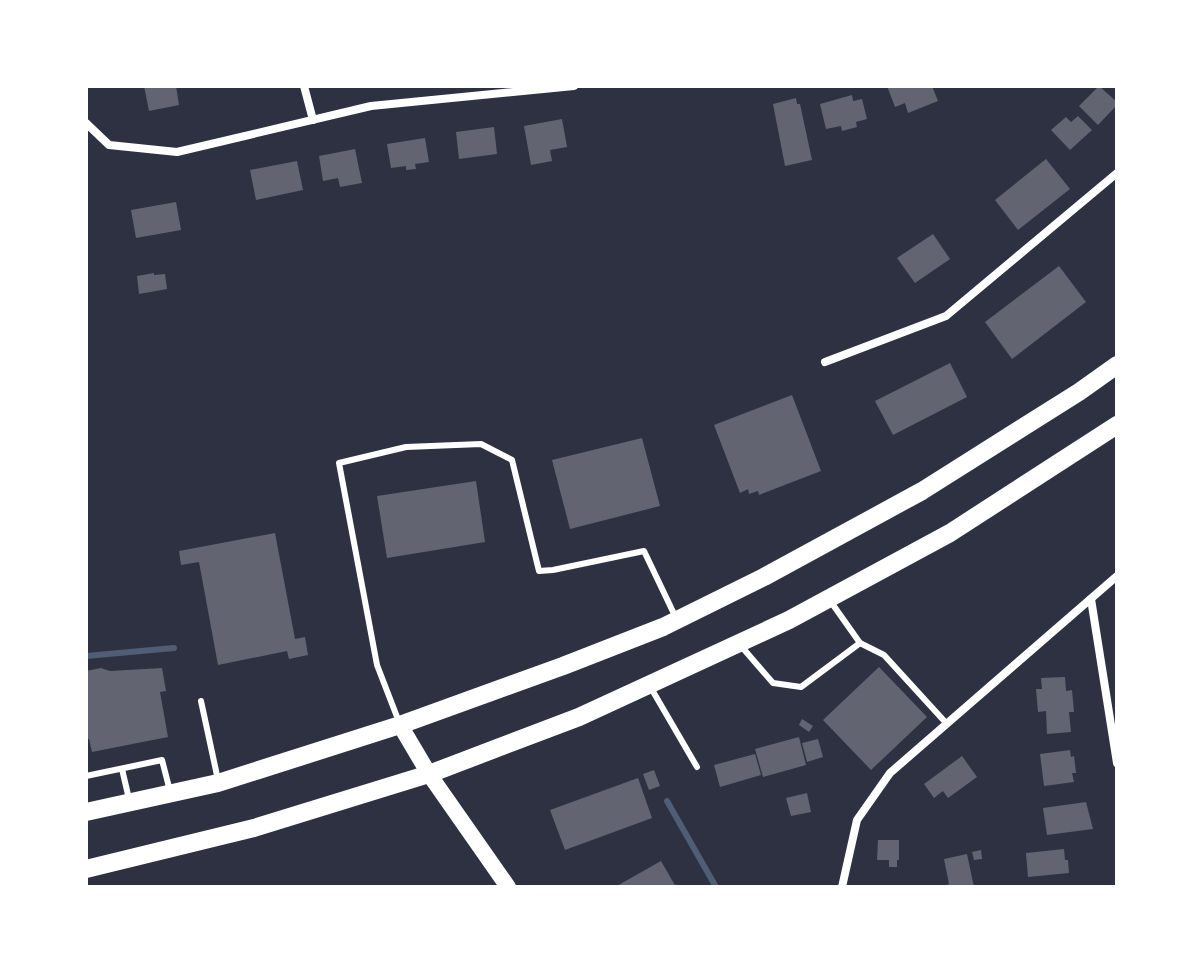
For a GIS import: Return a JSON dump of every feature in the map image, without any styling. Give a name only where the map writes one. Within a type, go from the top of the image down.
[{"type":"main road","points":[[86,811],[218,783],[400,725],[563,666],[677,620],[764,577],[922,491],[1117,365]]},
{"type":"main road","points":[[86,869],[254,828],[429,774],[579,717],[740,644],[950,533],[1117,425]]},
{"type":"main road","points":[[400,725],[429,774],[508,887]]},
{"type":"street","points":[[304,86],[313,120]]},
{"type":"street","points":[[86,123],[109,145],[177,152],[371,106],[574,86]]},
{"type":"street","points":[[825,362],[946,316],[1117,173]]},
{"type":"street","points":[[842,887],[857,820],[890,773],[1117,576]]},
{"type":"street","points":[[1091,599],[1117,763]]},
{"type":"lane","points":[[400,725],[377,665],[339,463],[406,447],[481,444],[512,460],[539,571],[644,551],[677,620]]},
{"type":"lane","points":[[828,599],[860,643],[884,655],[947,724]]},
{"type":"lane","points":[[740,644],[773,683],[801,687],[860,643]]},
{"type":"lane","points":[[649,685],[697,767]]},
{"type":"lane","points":[[201,701],[218,783]]},
{"type":"lane","points":[[86,776],[162,760],[170,794]]},
{"type":"lane","points":[[122,769],[130,803]]},
{"type":"building","points":[[144,86],[176,86],[179,105],[149,111]]},
{"type":"building","points":[[887,86],[932,86],[938,101],[908,113],[905,103],[895,107]]},
{"type":"building","points":[[1099,86],[1117,105],[1098,125],[1079,106]]},
{"type":"building","points":[[852,95],[853,101],[862,99],[867,119],[856,122],[857,127],[842,131],[841,126],[826,129],[820,104]]},
{"type":"building","points":[[796,98],[812,160],[785,166],[773,104]]},
{"type":"building","points":[[1078,116],[1092,130],[1070,150],[1051,130],[1066,117],[1071,122]]},
{"type":"building","points":[[562,119],[567,147],[550,150],[552,161],[531,165],[524,126]]},
{"type":"building","points":[[494,127],[497,154],[459,159],[456,132]]},
{"type":"building","points":[[425,138],[429,162],[415,164],[416,169],[406,170],[406,166],[391,168],[387,144]]},
{"type":"building","points":[[355,149],[362,183],[340,187],[338,178],[323,181],[319,156]]},
{"type":"building","points":[[1046,159],[1070,189],[1018,230],[995,200]]},
{"type":"building","points":[[297,161],[303,190],[256,200],[250,170]]},
{"type":"building","points":[[176,202],[181,230],[136,238],[131,210]]},
{"type":"building","points":[[933,234],[950,259],[915,283],[897,258]]},
{"type":"building","points":[[1059,266],[1086,302],[1012,359],[985,322]]},
{"type":"building","points":[[165,274],[167,289],[139,294],[137,276]]},
{"type":"building","points":[[950,363],[967,397],[893,435],[875,401]]},
{"type":"building","points":[[792,395],[821,471],[759,495],[758,491],[749,494],[748,489],[740,493],[714,425]]},
{"type":"building","points":[[642,438],[660,506],[570,529],[552,460]]},
{"type":"building","points":[[476,481],[485,542],[387,558],[377,496]]},
{"type":"building","points":[[275,533],[295,639],[305,637],[308,655],[289,659],[287,651],[218,665],[199,562],[181,565],[179,551]]},
{"type":"building","points":[[879,667],[927,717],[871,770],[823,720]]},
{"type":"building","points":[[101,668],[110,671],[162,668],[166,691],[160,692],[168,737],[92,752],[89,739],[86,739],[86,671]]},
{"type":"building","points":[[1065,677],[1066,691],[1072,690],[1074,712],[1069,712],[1071,732],[1047,734],[1046,711],[1038,712],[1036,689],[1042,689],[1041,678]]},
{"type":"building","points":[[802,719],[813,726],[809,732],[799,725]]},
{"type":"building","points":[[799,737],[806,765],[763,777],[755,749]]},
{"type":"building","points":[[818,739],[823,757],[807,762],[802,743]]},
{"type":"building","points":[[1070,750],[1071,757],[1074,756],[1074,782],[1044,786],[1040,754]]},
{"type":"building","points":[[755,754],[761,775],[720,787],[714,765]]},
{"type":"building","points":[[962,756],[977,777],[948,798],[943,791],[934,798],[924,784]]},
{"type":"building","points":[[654,770],[660,786],[649,790],[643,774]]},
{"type":"building","points":[[638,778],[652,818],[565,850],[550,810]]},
{"type":"building","points":[[807,793],[811,812],[791,816],[786,798]]},
{"type":"building","points":[[1086,802],[1093,829],[1047,835],[1043,808]]},
{"type":"building","points":[[878,840],[899,840],[897,867],[889,867],[889,860],[877,860]]},
{"type":"building","points":[[1064,849],[1069,873],[1028,877],[1026,853]]},
{"type":"building","points":[[981,850],[982,859],[974,860],[972,852]]},
{"type":"building","points":[[967,854],[974,887],[942,887],[949,884],[944,859]]},
{"type":"building","points":[[661,861],[676,887],[615,887]]},
{"type":"waterway","points":[[86,656],[174,648]]},
{"type":"waterway","points":[[667,801],[716,887]]}]
